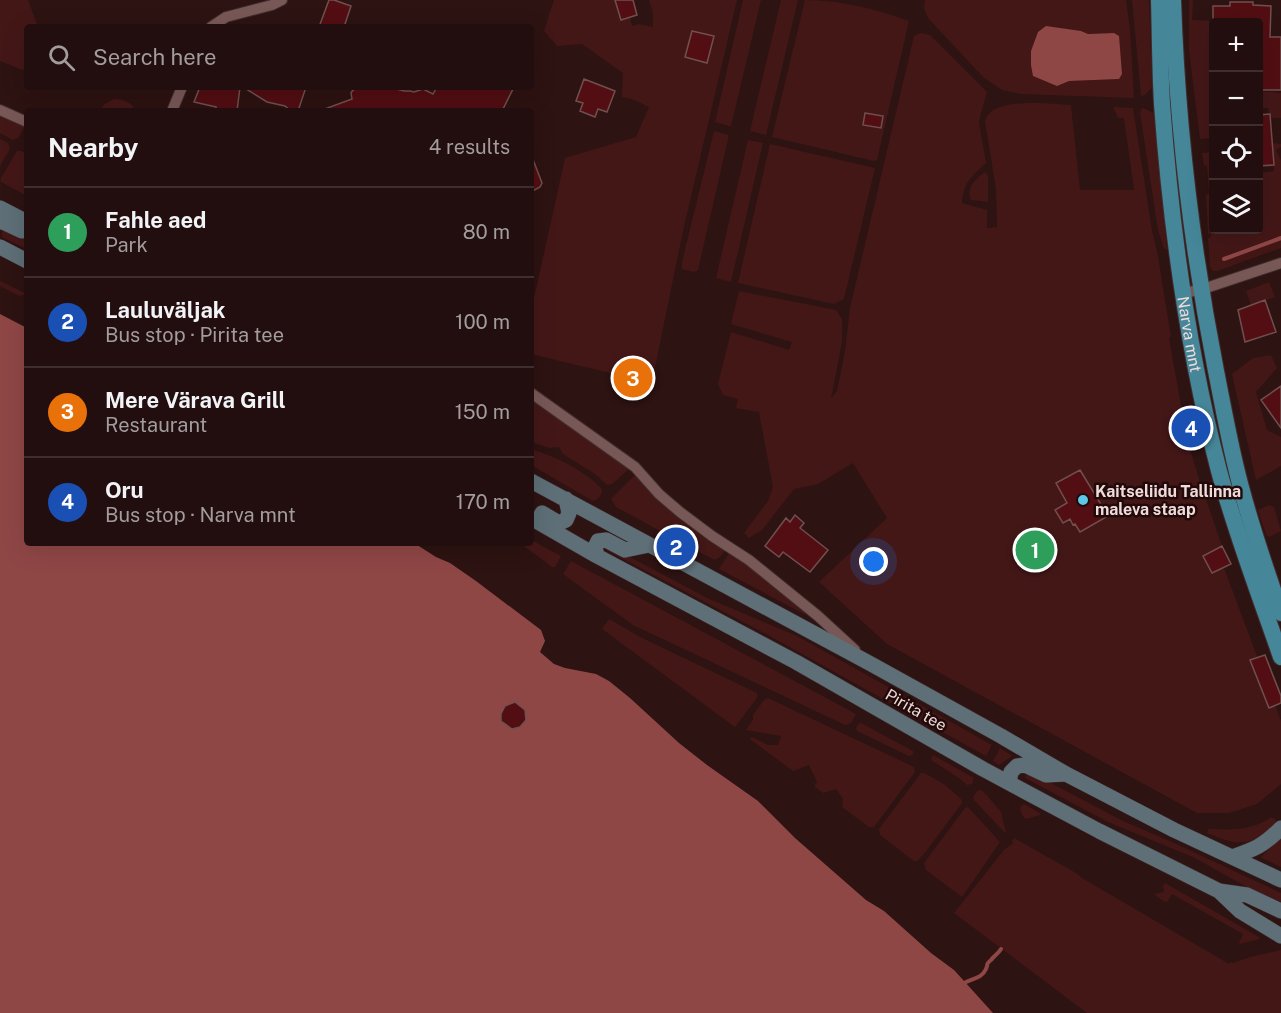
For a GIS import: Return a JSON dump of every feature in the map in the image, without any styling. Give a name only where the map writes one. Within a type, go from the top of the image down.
[{"type":"main road","name":"Narva mnt","points":[[1159,0],[1162,103],[1171,199],[1195,364],[1220,473],[1281,657]]},
{"type":"main road","name":"Narva mnt","points":[[1173,0],[1185,173],[1200,290],[1228,435],[1241,489],[1262,560],[1281,613]]},
{"type":"main road","points":[[0,207],[24,220]]},
{"type":"main road","points":[[0,222],[24,231]]},
{"type":"main road","points":[[0,247],[24,259]]},
{"type":"main road","name":"Pirita tee","points":[[534,483],[871,664],[1066,774],[1174,830],[1281,880]]},
{"type":"main road","points":[[534,511],[539,511],[559,522],[566,520],[569,513],[566,500]]},
{"type":"main road","name":"Pirita tee","points":[[534,520],[597,556],[796,662],[1009,783],[1219,891],[1240,911],[1281,936]]},
{"type":"main road","points":[[597,556],[595,547],[598,541],[606,540],[625,550],[649,545]]},
{"type":"main road","points":[[1009,783],[1011,772],[1017,766],[1025,765],[1046,775],[1066,774]]},
{"type":"main road","points":[[1232,857],[1256,849],[1281,828]]},
{"type":"main road","points":[[1219,891],[1247,895],[1281,911]]},
{"type":"street","points":[[216,24],[226,17],[272,5],[282,0]]},
{"type":"street","points":[[173,108],[181,90]]},
{"type":"street","points":[[0,110],[24,121]]},
{"type":"street","points":[[1183,293],[1200,290],[1281,263]]},
{"type":"street","points":[[534,395],[635,467],[680,512],[749,560],[818,616],[871,664]]},
{"type":"shaded area","points":[[0,0],[28,0],[37,24],[24,24],[24,68],[23,70],[0,61]]},
{"type":"shaded area","points":[[554,0],[615,0],[621,19],[630,17],[632,26],[639,24],[653,27],[653,13],[649,0],[737,0],[683,231],[653,377],[647,375],[649,369],[626,363],[623,376],[534,355],[534,298],[565,158],[636,137],[649,107],[622,97],[623,73],[582,44],[557,46],[544,31]]},
{"type":"shaded area","points":[[743,0],[761,0],[731,126],[729,126],[715,122]]},
{"type":"shaded area","points":[[781,0],[798,0],[766,135],[750,131]]},
{"type":"shaded area","points":[[805,0],[858,6],[909,21],[877,160],[772,137]],"holes":[[[865,114],[883,116],[881,128],[863,125]]]},
{"type":"shaded area","points":[[925,0],[1126,0],[1134,98],[1021,94],[1002,90],[983,77],[928,18],[924,8]],"holes":[[[1046,27],[1081,31],[1088,34],[1114,33],[1119,79],[1069,81]]]},
{"type":"shaded area","points":[[1132,0],[1149,0],[1152,87],[1141,96]]},
{"type":"shaded area","points":[[1189,0],[1193,0],[1192,20],[1209,21],[1209,138],[1200,139],[1189,50]]},
{"type":"shaded area","points":[[1046,26],[1088,34],[1114,33],[1119,36],[1122,74],[1119,79],[1069,81],[1057,86],[1033,76],[1031,51],[1038,32]]},
{"type":"shaded area","points":[[921,33],[930,35],[987,92],[979,123],[986,163],[966,185],[962,203],[987,210],[987,228],[997,227],[996,189],[985,121],[990,113],[998,108],[1023,103],[1071,105],[1080,190],[1134,190],[1124,118],[1118,118],[1113,107],[1133,108],[1187,439],[1222,546],[1217,549],[1281,721],[1281,784],[1257,804],[1229,813],[1197,813],[887,644],[819,582],[887,518],[853,463],[818,484],[794,489],[762,530],[749,538],[744,533],[768,501],[773,487],[759,412],[736,408],[738,399],[723,395],[718,384],[731,332],[789,350],[792,342],[731,324],[739,291],[836,310],[842,319],[842,342],[831,399],[837,391],[850,308],[914,36]]},
{"type":"shaded area","points":[[1263,92],[1281,93],[1281,118],[1270,118],[1268,108],[1263,108]]},
{"type":"shaded area","points":[[114,99],[127,102],[134,108],[102,108]]},
{"type":"shaded area","points":[[1143,108],[1154,113],[1167,249],[1164,249],[1158,230],[1140,113]]},
{"type":"shaded area","points":[[0,115],[24,126],[18,138],[13,140],[0,133]]},
{"type":"shaded area","points":[[714,131],[729,135],[698,270],[694,272],[682,269],[682,262]]},
{"type":"shaded area","points":[[0,139],[8,143],[10,149],[0,166]]},
{"type":"shaded area","points":[[748,140],[763,143],[731,282],[716,278]]},
{"type":"shaded area","points":[[1272,143],[1281,144],[1281,147],[1276,150],[1281,160],[1281,248],[1213,271],[1210,267],[1208,238],[1211,234],[1263,234],[1263,172],[1274,171]]},
{"type":"shaded area","points":[[770,144],[875,168],[844,299],[834,304],[738,283]]},
{"type":"shaded area","points":[[17,151],[24,152],[24,194],[1,182],[1,178]]},
{"type":"shaded area","points":[[1209,152],[1209,193],[1207,166],[1204,165],[1202,153]]},
{"type":"shaded area","points":[[986,172],[988,202],[971,200],[971,187]]},
{"type":"shaded area","points":[[1209,193],[1209,234],[1208,234],[1206,195]]},
{"type":"shaded area","points":[[4,228],[7,228],[24,236],[24,248],[3,238],[1,234]]},
{"type":"shaded area","points":[[0,281],[24,293],[24,295],[19,296],[0,286]]},
{"type":"shaded area","points":[[1269,282],[1275,297],[1251,305],[1246,291]]},
{"type":"shaded area","points":[[0,314],[24,326],[24,546],[419,546],[450,563],[541,630],[545,641],[540,652],[554,664],[596,674],[609,681],[679,743],[758,801],[795,838],[866,900],[884,911],[931,953],[954,970],[993,1013],[0,1013]]},
{"type":"shaded area","points":[[1271,355],[1277,368],[1256,392],[1267,430],[1281,437],[1281,466],[1256,480],[1232,374],[1253,358]]},
{"type":"shaded area","points":[[534,401],[629,469],[612,484],[607,485],[595,474],[563,454],[559,447],[550,448],[534,443]]},
{"type":"shaded area","points":[[534,450],[559,460],[595,482],[602,489],[602,493],[593,501],[534,467]]},
{"type":"shaded area","points":[[635,475],[683,521],[726,549],[720,557],[715,560],[616,507],[611,499]]},
{"type":"shaded area","points":[[1269,505],[1274,507],[1281,531],[1269,537],[1266,535],[1258,510]]},
{"type":"shaded area","points":[[534,542],[561,556],[555,567],[524,546],[534,546]]},
{"type":"shaded area","points":[[611,547],[707,598],[797,636],[992,745],[986,756],[768,635],[608,551],[607,549]]},
{"type":"shaded area","points":[[730,552],[806,611],[804,614],[719,569]]},
{"type":"shaded area","points":[[571,561],[856,714],[851,723],[845,725],[633,625],[563,574]]},
{"type":"shaded area","points":[[609,619],[640,637],[757,693],[757,698],[735,727],[602,629]]},
{"type":"shaded area","points":[[768,698],[914,767],[915,772],[874,827],[869,827],[842,807],[843,799],[836,789],[823,793],[814,786],[817,782],[809,765],[793,771],[750,739],[752,737],[768,745],[778,745],[781,736],[746,730],[753,720],[753,715]]},
{"type":"shaded area","points":[[861,723],[913,751],[913,755],[909,756],[857,731],[858,724]]},
{"type":"shaded area","points":[[1000,748],[1012,756],[999,765],[993,761]]},
{"type":"shaded area","points":[[933,755],[974,778],[972,784],[967,785],[931,760]]},
{"type":"shaded area","points":[[921,773],[944,784],[962,800],[962,803],[924,854],[914,861],[880,835],[879,829]]},
{"type":"shaded area","points":[[1027,774],[1034,774],[1121,820],[1281,893],[1281,902],[1245,886],[1195,858],[1108,822],[1027,779],[1025,777]]},
{"type":"shaded area","points":[[980,790],[1001,812],[1006,833],[974,800],[973,797]]},
{"type":"shaded area","points":[[1024,804],[1041,814],[1024,818],[1020,807]]},
{"type":"shaded area","points":[[968,807],[1000,842],[962,897],[926,870],[924,863]]},
{"type":"shaded area","points":[[1270,818],[1277,821],[1260,836],[1245,842],[1228,841],[1207,833],[1208,829],[1248,827]]},
{"type":"shaded area","points":[[1281,837],[1281,867],[1261,857]]},
{"type":"shaded area","points":[[1014,838],[1229,964],[1281,950],[1281,1013],[1087,1013],[954,913],[1004,850],[1013,843]]},
{"type":"shaded area","points":[[1165,883],[1259,939],[1240,944],[1243,934],[1172,894],[1165,902],[1155,894],[1164,892]]},
{"type":"building","points":[[329,0],[351,6],[345,24],[320,24]]},
{"type":"building","points":[[615,0],[633,0],[637,15],[621,20]]},
{"type":"building","points":[[1230,2],[1253,2],[1253,5],[1271,6],[1270,37],[1281,37],[1281,90],[1263,90],[1263,18],[1213,18],[1213,6],[1230,6]]},
{"type":"building","points":[[692,31],[714,36],[707,63],[685,57]]},
{"type":"building","points":[[584,79],[615,91],[607,112],[598,109],[595,117],[580,111],[583,103],[576,101]]},
{"type":"building","points":[[199,90],[240,90],[237,108],[216,108],[194,102]]},
{"type":"building","points":[[248,90],[305,90],[299,108],[287,108],[267,102]]},
{"type":"building","points":[[353,90],[414,92],[425,90],[433,94],[435,90],[512,90],[504,108],[327,108],[352,99]]},
{"type":"building","points":[[865,113],[883,116],[881,128],[863,125]]},
{"type":"building","points":[[1270,114],[1274,165],[1263,166],[1263,115]]},
{"type":"building","points":[[534,162],[542,183],[534,190]]},
{"type":"building","points":[[1265,300],[1276,332],[1245,342],[1238,310]]},
{"type":"building","points":[[625,363],[649,369],[644,392],[621,386]]},
{"type":"building","points":[[1281,386],[1281,428],[1261,400]]},
{"type":"building","name":"Kaitseliidu Tallinna maleva staap","points":[[1080,470],[1108,516],[1080,532],[1070,519],[1063,523],[1055,510],[1067,503],[1056,483]]},
{"type":"building","points":[[795,515],[804,523],[800,528],[828,550],[810,572],[783,552],[779,557],[765,546],[786,518],[790,522]]},
{"type":"building","points":[[1222,546],[1231,564],[1212,573],[1203,556]]},
{"type":"building","points":[[1265,655],[1281,696],[1281,703],[1269,708],[1250,660]]},
{"type":"building","points":[[515,702],[525,710],[526,720],[520,727],[512,729],[501,721],[501,714],[505,706]]},
{"type":"waterway","points":[[1224,259],[1281,238]]},
{"type":"waterway","points":[[966,982],[982,974],[988,963],[1001,949]]},
{"type":"place","name":"Mere Värava Grill","points":[[633,378]]},
{"type":"place","name":"Oru","points":[[1191,428]]},
{"type":"place","name":"Kaitseliidu Tallinna maleva staap","points":[[1083,500]]},
{"type":"place","name":"Lauluväljak","points":[[676,547]]},
{"type":"place","name":"Fahle aed","points":[[1035,550]]}]
